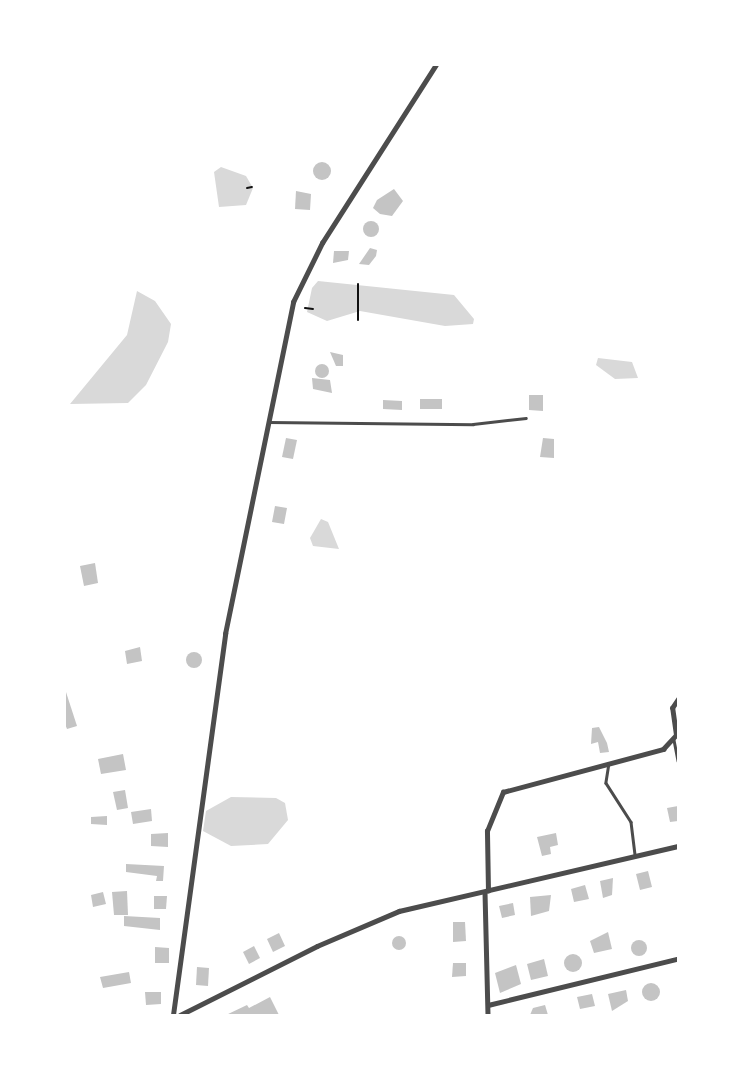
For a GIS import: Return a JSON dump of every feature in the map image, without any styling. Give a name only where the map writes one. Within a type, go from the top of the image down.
[{"type":"street","points":[[173,1015],[225,634],[293,302],[322,243],[436,65]]},
{"type":"street","points":[[488,1015],[486,831],[503,792],[663,748],[674,740],[671,708],[678,699]]},
{"type":"street","points":[[180,1015],[366,922],[678,846]]},
{"type":"street","points":[[488,1005],[677,959]]},
{"type":"lane","points":[[269,422],[473,424],[526,418]]},
{"type":"lane","points":[[674,740],[678,761]]},
{"type":"lane","points":[[609,763],[606,783],[631,822],[635,856]]},
{"type":"path","points":[[247,188],[252,187]]},
{"type":"path","points":[[358,284],[358,320]]},
{"type":"path","points":[[305,308],[313,309]]},
{"type":"shaded area","points":[[221,167],[246,176],[253,188],[246,205],[219,207],[214,172]]},
{"type":"shaded area","points":[[318,281],[454,295],[474,319],[473,324],[445,326],[360,311],[327,321],[307,312],[312,288]]},
{"type":"shaded area","points":[[137,291],[155,301],[171,324],[168,342],[146,385],[128,403],[70,404],[127,335]]},
{"type":"shaded area","points":[[598,358],[632,362],[638,378],[615,379],[596,365]]},
{"type":"shaded area","points":[[321,519],[328,522],[339,549],[313,546],[310,538]]},
{"type":"shaded area","points":[[231,797],[276,798],[285,803],[288,820],[268,844],[231,846],[203,831],[206,811]]},
{"type":"building","points":[[322,162],[328,165],[331,171],[328,177],[322,180],[316,177],[313,171],[316,165]]},
{"type":"building","points":[[394,189],[403,201],[392,216],[380,214],[373,208],[377,200]]},
{"type":"building","points":[[296,191],[311,194],[310,210],[295,209]]},
{"type":"building","points":[[368,221],[374,221],[379,229],[377,235],[368,237],[363,232],[363,226]]},
{"type":"building","points":[[370,248],[377,250],[376,256],[369,265],[359,264]]},
{"type":"building","points":[[334,251],[349,251],[348,260],[333,263]]},
{"type":"building","points":[[330,352],[343,355],[343,366],[336,366]]},
{"type":"building","points":[[319,364],[325,364],[329,371],[325,378],[319,378],[315,374],[315,368]]},
{"type":"building","points":[[312,378],[330,380],[332,393],[313,389]]},
{"type":"building","points":[[529,395],[543,395],[543,411],[529,410]]},
{"type":"building","points":[[420,399],[442,399],[442,409],[420,409]]},
{"type":"building","points":[[383,400],[402,401],[402,410],[383,409]]},
{"type":"building","points":[[286,438],[297,440],[293,459],[282,457]]},
{"type":"building","points":[[543,438],[554,439],[554,458],[540,457]]},
{"type":"building","points":[[275,506],[287,508],[284,524],[272,522]]},
{"type":"building","points":[[95,563],[98,583],[84,586],[80,566]]},
{"type":"building","points":[[140,647],[142,661],[127,664],[125,651]]},
{"type":"building","points":[[191,652],[197,652],[202,660],[200,666],[191,668],[186,663],[186,657]]},
{"type":"building","points":[[65,689],[77,726],[67,729],[65,724]]},
{"type":"building","points":[[599,727],[609,752],[600,753],[598,742],[591,744],[592,728]]},
{"type":"building","points":[[123,754],[126,770],[101,774],[98,759]]},
{"type":"building","points":[[125,790],[128,808],[117,810],[113,792]]},
{"type":"building","points":[[678,806],[678,821],[670,822],[667,808]]},
{"type":"building","points":[[151,809],[152,821],[133,824],[131,812]]},
{"type":"building","points":[[107,816],[107,825],[91,824],[91,817]]},
{"type":"building","points":[[168,833],[168,847],[151,846],[151,834]]},
{"type":"building","points":[[556,833],[558,845],[550,847],[551,854],[542,856],[537,837]]},
{"type":"building","points":[[126,864],[164,866],[163,881],[156,881],[157,876],[126,872]]},
{"type":"building","points":[[648,871],[652,887],[640,890],[636,874]]},
{"type":"building","points":[[613,878],[612,895],[603,898],[600,881]]},
{"type":"building","points":[[585,885],[589,899],[574,902],[571,889]]},
{"type":"building","points":[[127,891],[128,915],[114,915],[112,892]]},
{"type":"building","points":[[103,892],[106,904],[93,907],[91,895]]},
{"type":"building","points":[[551,895],[549,911],[531,916],[530,897]]},
{"type":"building","points":[[154,896],[167,896],[166,909],[154,909]]},
{"type":"building","points":[[513,903],[515,915],[502,918],[499,906]]},
{"type":"building","points":[[124,916],[160,918],[160,930],[124,926]]},
{"type":"building","points":[[453,922],[465,922],[466,941],[453,942]]},
{"type":"building","points":[[608,932],[612,949],[594,953],[590,941]]},
{"type":"building","points":[[279,933],[285,946],[273,952],[267,939]]},
{"type":"building","points":[[396,936],[402,936],[406,943],[402,950],[396,950],[392,946],[392,940]]},
{"type":"building","points":[[636,940],[642,940],[647,948],[645,954],[636,956],[631,951],[631,945]]},
{"type":"building","points":[[254,946],[260,958],[249,964],[243,952]]},
{"type":"building","points":[[155,947],[169,948],[169,963],[155,963]]},
{"type":"building","points":[[573,954],[579,957],[582,963],[579,969],[573,972],[567,969],[564,963],[567,957]]},
{"type":"building","points":[[544,959],[548,976],[531,980],[527,964]]},
{"type":"building","points":[[453,963],[466,963],[466,976],[452,977]]},
{"type":"building","points":[[516,965],[521,984],[500,993],[495,973]]},
{"type":"building","points":[[197,967],[209,968],[208,986],[196,985]]},
{"type":"building","points":[[129,972],[131,983],[103,988],[100,977]]},
{"type":"building","points":[[651,983],[657,986],[660,992],[657,998],[651,1001],[645,998],[642,992],[645,986]]},
{"type":"building","points":[[626,990],[628,1001],[612,1011],[608,994]]},
{"type":"building","points":[[145,992],[161,992],[161,1004],[146,1005]]},
{"type":"building","points":[[592,994],[595,1006],[580,1009],[577,997]]},
{"type":"building","points":[[270,997],[279,1015],[226,1015],[247,1005],[249,1008]]},
{"type":"building","points":[[545,1005],[548,1015],[530,1015],[533,1008]]}]
